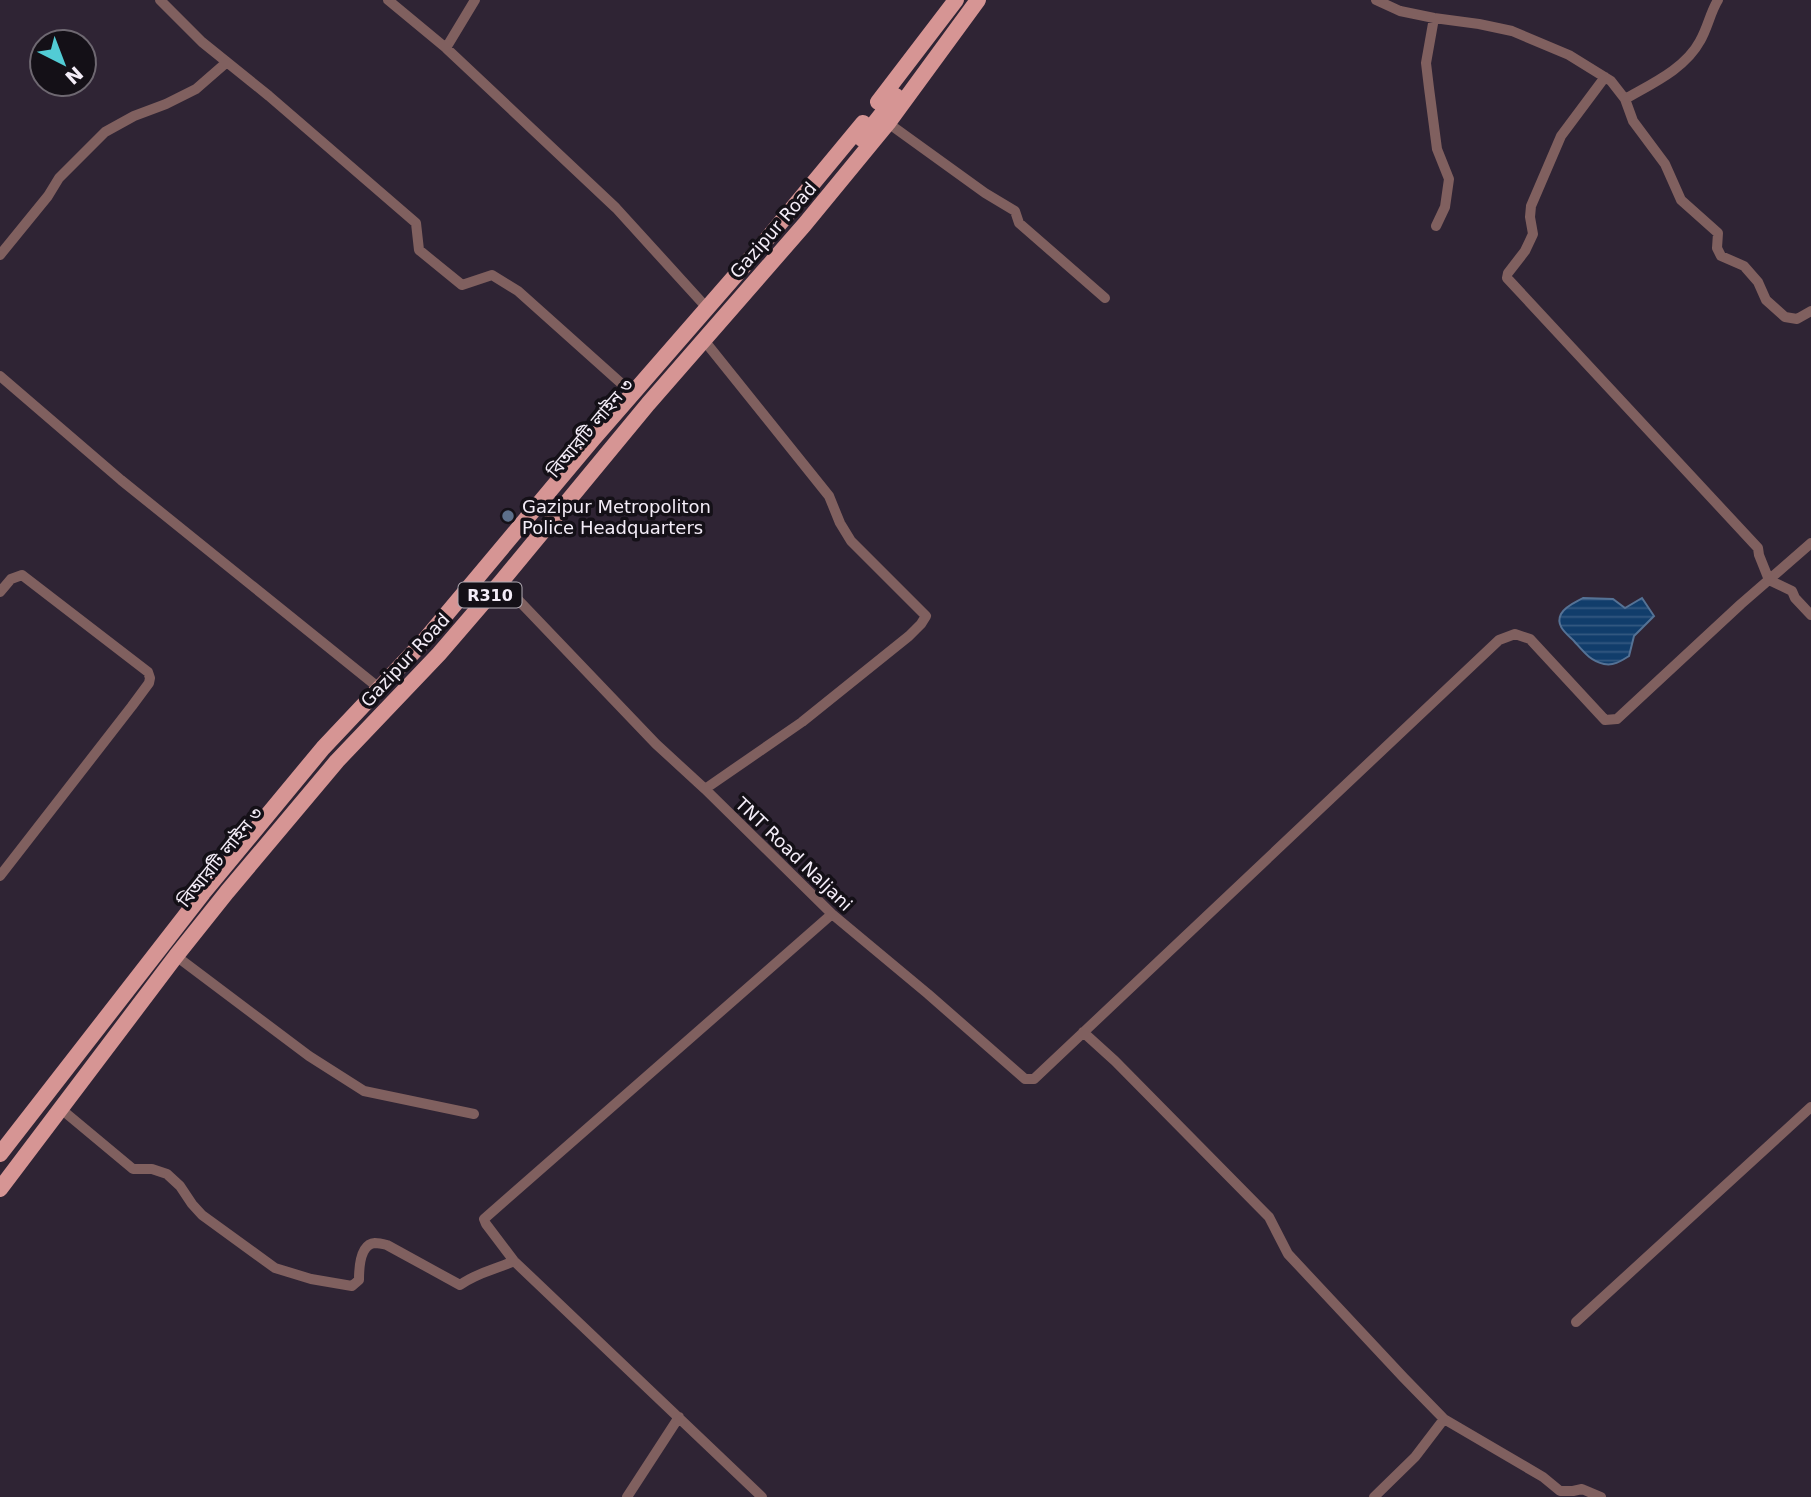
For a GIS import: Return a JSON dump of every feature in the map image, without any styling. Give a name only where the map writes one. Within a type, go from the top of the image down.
[{"type":"main road","name":"Gazipur Road","points":[[0,1154],[203,893],[323,748],[424,640],[632,393],[762,245],[854,134],[956,0]]},
{"type":"main road","name":"বিআরটি লাইন ৩","points":[[0,1172],[211,898],[330,755],[433,647],[645,393],[796,220],[970,0]]},
{"type":"main road","name":"Gazipur Road","points":[[0,1189],[176,956],[337,761],[439,654],[703,339],[805,224],[888,123],[978,0]]},
{"type":"street","points":[[160,0],[202,41],[416,223],[419,250],[462,285],[492,275],[518,291],[632,393]]},
{"type":"street","points":[[388,0],[446,48],[617,208],[707,308]]},
{"type":"street","points":[[446,48],[475,0]]},
{"type":"street","points":[[1376,0],[1400,11],[1512,31],[1569,55],[1611,81],[1625,99],[1633,121],[1665,164],[1681,200],[1718,233],[1717,248],[1721,256],[1744,266],[1758,282],[1766,300],[1785,317],[1797,319],[1811,311]]},
{"type":"street","points":[[1625,99],[1660,80],[1696,49],[1710,12],[1718,0]]},
{"type":"street","points":[[1434,18],[1426,63],[1427,75],[1437,149],[1449,179],[1445,207],[1436,226]]},
{"type":"street","points":[[0,255],[59,178],[105,132],[196,89],[227,62]]},
{"type":"street","points":[[1605,77],[1561,136],[1531,206],[1533,234],[1507,278],[1758,548],[1769,580],[1792,592],[1811,615]]},
{"type":"street","points":[[888,123],[995,200],[1015,211],[1019,223],[1105,298]]},
{"type":"street","points":[[703,339],[830,496],[840,523],[851,541],[926,616],[909,636],[802,722],[705,789]]},
{"type":"street","points":[[0,376],[121,480],[379,688]]},
{"type":"street","points":[[1769,580],[1811,543]]},
{"type":"street","points":[[0,592],[17,575],[30,579],[148,672],[150,677],[149,683],[132,706],[0,876]]},
{"type":"street","name":"TNT Road Naljani","points":[[501,582],[656,744],[832,914],[929,994],[1025,1079],[1034,1079],[1499,640],[1515,634],[1530,639],[1605,720],[1617,719],[1769,580]]},
{"type":"street","points":[[762,1497],[514,1261],[484,1219],[832,914]]},
{"type":"street","points":[[176,956],[309,1056],[364,1091],[474,1114]]},
{"type":"street","points":[[1083,1032],[1269,1217],[1288,1254],[1444,1419],[1543,1477],[1560,1491],[1582,1489],[1601,1497]]},
{"type":"street","points":[[1576,1322],[1811,1107]]},
{"type":"street","points":[[61,1109],[133,1169],[152,1169],[167,1174],[202,1215],[275,1268],[311,1279],[352,1286],[359,1280],[359,1266],[364,1252],[374,1243],[387,1245],[460,1285],[480,1273],[514,1261]]},
{"type":"street","points":[[627,1497],[679,1418]]},
{"type":"street","points":[[1374,1497],[1415,1457],[1444,1419]]},
{"type":"water","points":[[1583,598],[1613,599],[1625,608],[1642,598],[1654,616],[1634,636],[1629,656],[1614,664],[1599,663],[1587,655],[1563,629],[1560,618],[1563,611]]},
{"type":"place","name":"Gazipur Metropoliton Police Headquarters","points":[[508,516]]}]
